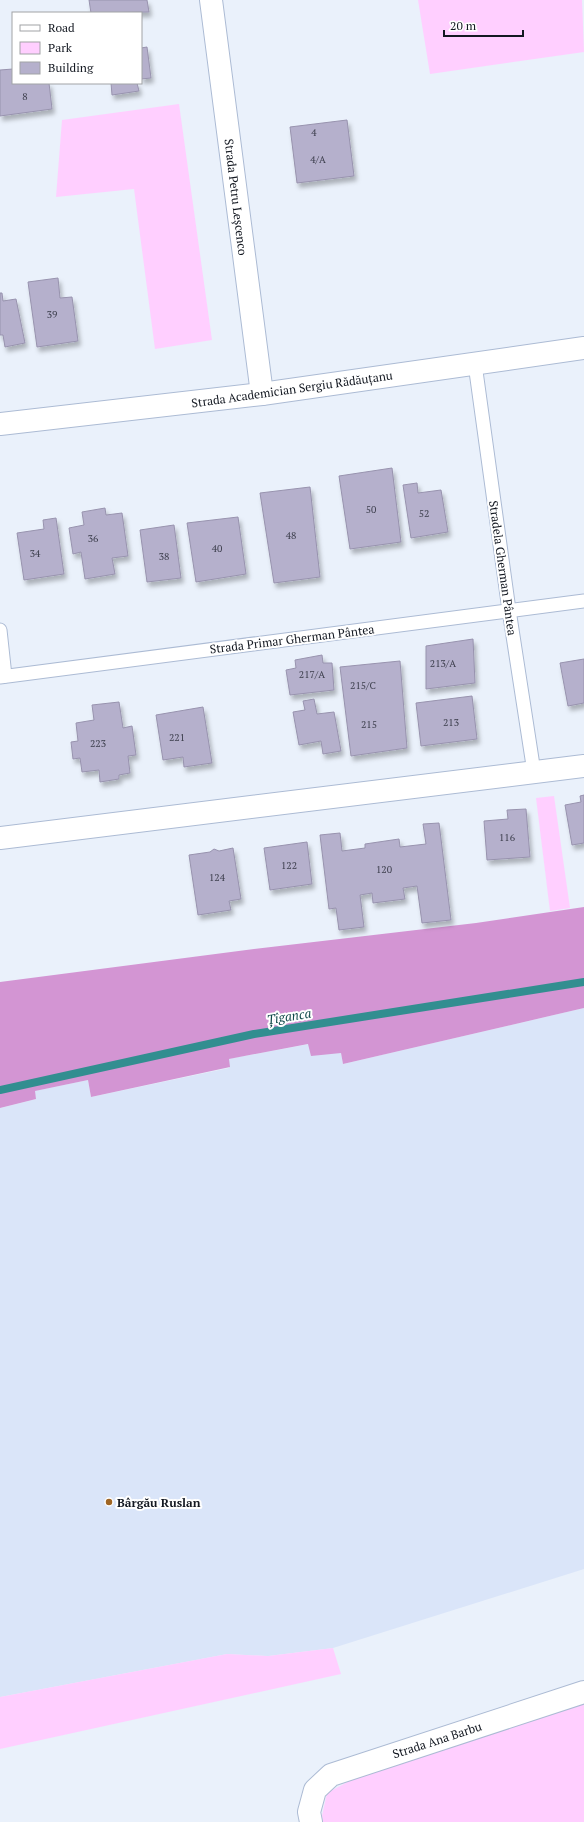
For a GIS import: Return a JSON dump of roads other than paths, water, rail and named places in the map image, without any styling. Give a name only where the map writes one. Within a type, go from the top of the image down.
[{"type":"street","name":"Strada Petru Leșcenco","points":[[211,0],[262,394]]},
{"type":"street","name":"Strada Academician Sergiu Rădăuțanu","points":[[0,424],[262,394],[584,348]]},
{"type":"street","points":[[0,838],[584,766]]},
{"type":"street","name":"Strada Ana Barbu","points":[[310,1817],[315,1790],[331,1775],[584,1692]]},
{"type":"lane","name":"Stradela Gherman Pântea","points":[[475,364],[509,610],[534,772]]},
{"type":"lane","name":"Strada Primar Gherman Pântea","points":[[3,677],[584,601]]},
{"type":"lane","points":[[0,630],[3,677]]},
{"type":"waterway","name":"Țîganca","points":[[0,1090],[254,1034],[584,982]]},
{"type":"place","name":"Bârgău Ruslan","points":[[109,1502]]}]
